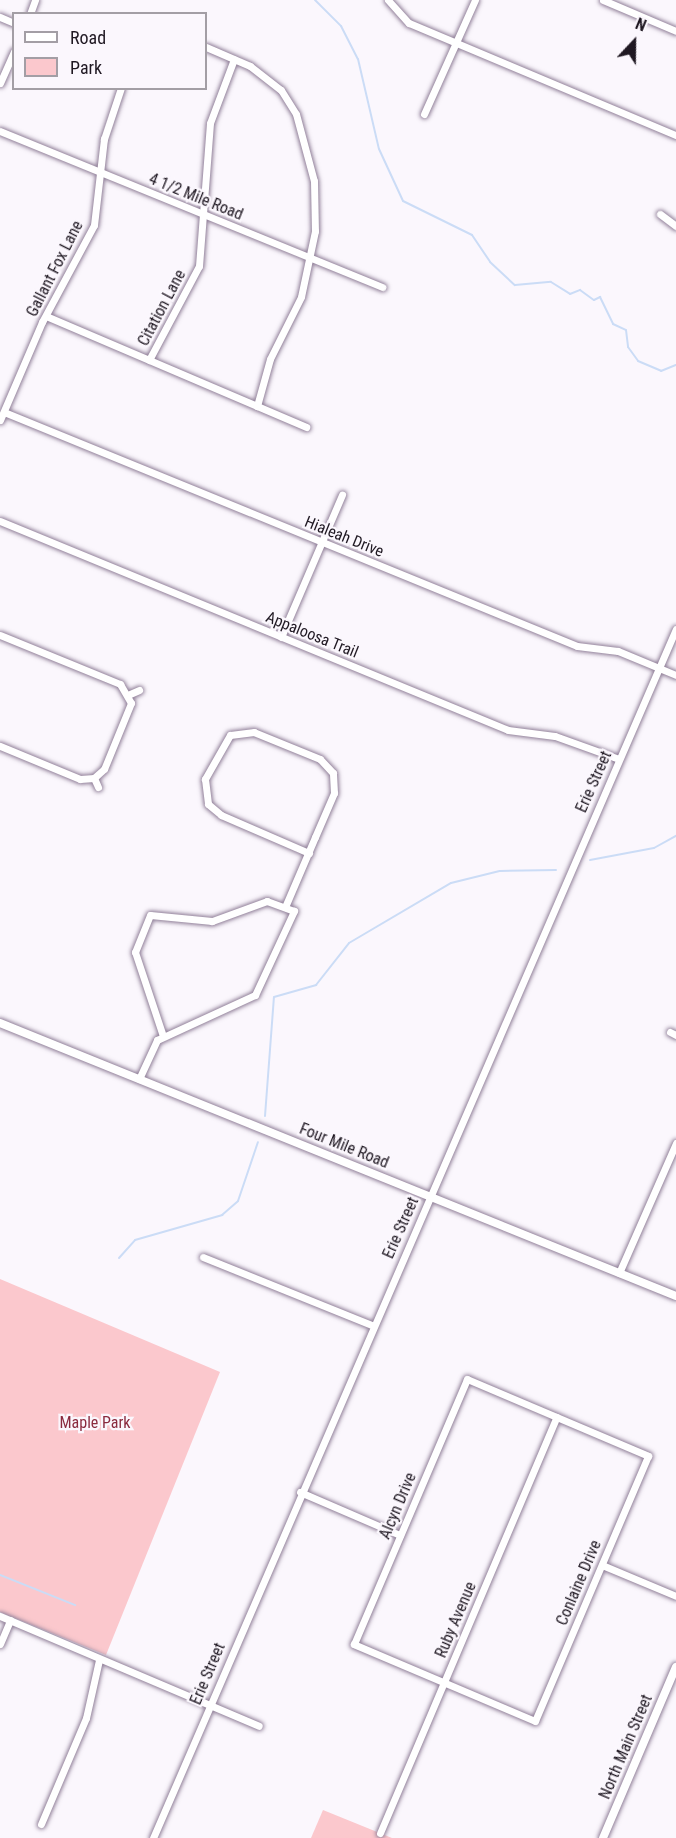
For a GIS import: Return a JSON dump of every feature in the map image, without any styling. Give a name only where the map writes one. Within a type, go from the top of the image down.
[{"type":"main road","name":"Four Mile Road","points":[[0,1023],[676,1296]]},
{"type":"main road","name":"North Main Street","points":[[603,1838],[676,1667]]},
{"type":"street","points":[[388,0],[403,19],[676,135]]},
{"type":"street","points":[[424,114],[475,0]]},
{"type":"street","points":[[603,0],[676,31]]},
{"type":"street","points":[[207,47],[234,58],[273,81],[296,114],[316,197],[310,258],[301,297],[270,359],[257,406]]},
{"type":"street","points":[[0,83],[12,56]]},
{"type":"street","name":"Citation Lane","points":[[149,360],[193,281],[206,215],[210,123],[234,58]]},
{"type":"street","name":"Gallant Fox Lane","points":[[0,420],[46,316],[94,225],[108,122],[120,90]]},
{"type":"street","name":"4 1/2 Mile Road","points":[[0,131],[382,287]]},
{"type":"street","points":[[660,214],[676,226]]},
{"type":"street","points":[[46,316],[306,427]]},
{"type":"street","name":"Hialeah Drive","points":[[4,412],[577,646],[618,651],[676,675]]},
{"type":"street","points":[[281,638],[342,495]]},
{"type":"street","name":"Appaloosa Trail","points":[[0,521],[508,730],[555,736],[619,759]]},
{"type":"street","name":"Erie Street","points":[[153,1838],[371,1325],[676,629]]},
{"type":"street","points":[[0,634],[120,684],[130,694],[130,708],[104,769],[94,778],[80,779],[0,746]]},
{"type":"street","points":[[130,694],[139,690]]},
{"type":"street","points":[[285,906],[309,853],[334,793],[330,768],[254,732],[225,738],[204,783],[208,804],[221,815],[309,853]]},
{"type":"street","points":[[94,778],[98,787]]},
{"type":"street","points":[[139,1079],[163,1036],[255,995],[294,911],[267,901],[212,921],[154,913],[141,931],[135,952],[163,1036]]},
{"type":"street","points":[[619,1273],[676,1143]]},
{"type":"street","points":[[203,1257],[371,1325]]},
{"type":"street","name":"Alcyn Drive","points":[[444,1683],[354,1644],[400,1534],[467,1378],[557,1417]]},
{"type":"street","name":"Conlaine Drive","points":[[444,1683],[535,1721],[602,1565],[648,1456],[557,1417]]},
{"type":"street","name":"Ruby Avenue","points":[[380,1833],[557,1417]]},
{"type":"street","points":[[300,1492],[400,1534]]},
{"type":"street","points":[[602,1565],[676,1596]]},
{"type":"street","points":[[0,1616],[259,1726]]},
{"type":"street","points":[[0,1644],[10,1620]]},
{"type":"street","points":[[41,1824],[86,1718],[99,1660]]},
{"type":"green space","name":"Maple Park","points":[[0,1279],[220,1372],[106,1655],[0,1612]]},
{"type":"green space","points":[[323,1810],[392,1838],[311,1838]]},
{"type":"waterway","points":[[315,0],[341,26],[358,59],[379,149],[403,201],[472,235],[490,262],[515,285],[551,282],[570,294],[580,290],[594,300],[600,297],[613,324],[626,330],[628,347],[638,361],[661,371],[676,365]]},
{"type":"waterway","points":[[590,860],[654,848],[676,836]]},
{"type":"waterway","points":[[265,1116],[274,997],[316,985],[349,943],[451,883],[500,871],[556,870]]},
{"type":"waterway","points":[[119,1258],[135,1240],[222,1215],[238,1201],[258,1142]]},
{"type":"waterway","points":[[0,1575],[75,1605]]}]
